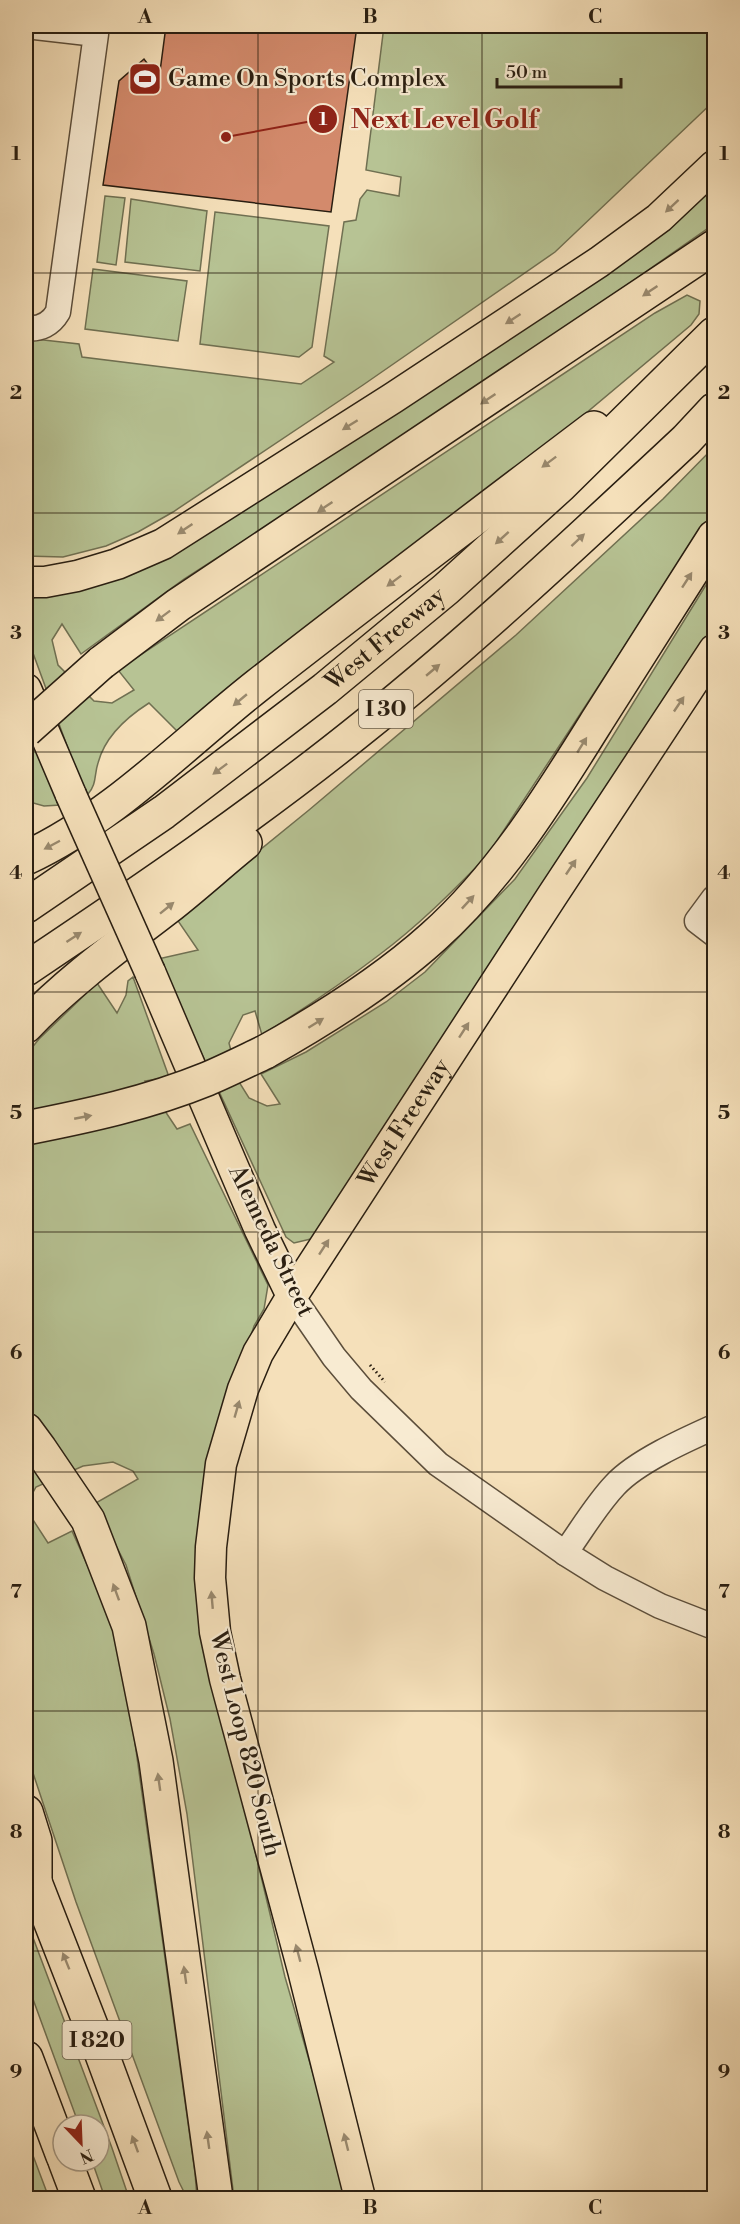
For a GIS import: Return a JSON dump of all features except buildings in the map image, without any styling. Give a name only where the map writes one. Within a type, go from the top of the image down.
[{"type":"highway","points":[[26,730],[101,663],[178,605],[714,247]]},
{"type":"highway","name":"West Freeway","points":[[26,906],[164,812],[334,682],[446,589],[560,486],[714,334]]},
{"type":"highway","points":[[26,858],[68,837],[128,793],[257,686],[619,409],[666,382]]},
{"type":"highway","name":"I 30","points":[[26,969],[159,881],[365,726],[475,634],[686,440],[714,410]]},
{"type":"highway","points":[[26,1128],[93,1115],[138,1103],[207,1079],[265,1052],[317,1023],[393,969],[433,937],[517,844],[714,537]]},
{"type":"highway","points":[[26,1026],[39,1012],[109,953],[315,786],[352,752],[365,726]]},
{"type":"highway","points":[[26,1430],[88,1520],[129,1626],[156,1761],[216,2199]]},
{"type":"highway","points":[[26,1812],[35,1841],[30,1871]]},
{"type":"highway","name":"I 820","points":[[30,1871],[97,2041],[155,2199]]},
{"type":"highway","name":"I 820","points":[[26,2058],[51,2124]]},
{"type":"highway","points":[[69,2173],[79,2199]]},
{"type":"main road","points":[[26,582],[45,582],[77,576],[117,564],[163,544],[393,398],[599,262],[659,218],[714,166]]},
{"type":"main road","name":"West Freeway","points":[[292,1296],[552,896],[711,657]]},
{"type":"main road","name":"Alemeda Street","points":[[26,689],[260,1230],[292,1296]]},
{"type":"main road","name":"West Loop 820 South","points":[[292,1296],[258,1353],[243,1389],[221,1464],[211,1547],[210,1578],[215,1632],[225,1679],[303,1970],[360,2199]]},
{"type":"street","points":[[26,26],[96,34],[58,312],[48,324],[26,328]]},
{"type":"street","points":[[706,928],[714,898]]},
{"type":"street","name":"Alemeda Street","points":[[292,1296],[334,1357],[361,1389],[438,1464],[565,1553],[605,1578],[651,1601],[714,1627]]},
{"type":"street","points":[[565,1553],[615,1484],[670,1448],[714,1427]]},
{"type":"path","points":[[362,1357],[386,1382]]},
{"type":"green space","points":[[384,26],[714,26],[714,101],[555,252],[363,385],[173,512],[138,532],[106,546],[63,557],[26,556],[26,338],[79,344],[82,357],[301,384],[334,362],[324,356],[344,222],[356,220],[360,199],[367,190],[399,196],[401,177],[366,170]]},
{"type":"green space","points":[[714,177],[714,224],[544,343],[184,579],[81,654],[62,624],[52,640],[58,665],[94,701],[112,703],[134,690],[118,670],[655,313],[687,295],[700,301],[699,314],[691,325],[499,486],[179,733],[149,703],[133,714],[111,736],[101,753],[93,787],[88,794],[84,792],[26,634],[26,605],[35,597],[63,594]]},
{"type":"green space","points":[[105,196],[125,198],[116,265],[97,262]]},
{"type":"green space","points":[[131,199],[207,211],[200,271],[125,262]]},
{"type":"green space","points":[[215,212],[329,226],[312,347],[299,357],[200,344]]},
{"type":"green space","points":[[93,269],[187,281],[178,341],[85,329]]},
{"type":"green space","points":[[714,447],[714,510],[487,856],[408,932],[292,1016],[262,1035],[255,1011],[243,1015],[229,1043],[239,1082],[249,1098],[267,1106],[280,1104],[261,1074],[306,1052],[386,1002],[425,972],[515,879],[587,778],[714,572],[714,628],[319,1237],[294,1243],[286,1237],[158,959],[198,950],[176,918],[309,810],[516,635],[663,499]]},
{"type":"green space","points":[[26,720],[60,805],[44,806],[26,801]]},
{"type":"green space","points":[[133,977],[169,1077],[145,1081],[177,1129],[190,1124],[268,1285],[264,1309],[254,1326],[208,1468],[235,1767],[285,1977],[349,2198],[234,2198],[187,1814],[170,1719],[154,1654],[126,1565],[94,1504],[138,1479],[133,1471],[113,1462],[83,1466],[36,1487],[26,1505],[26,1055],[39,1039],[97,983],[117,1013],[126,995],[128,981]]},
{"type":"green space","points":[[26,1509],[48,1543],[72,1531],[98,1589],[123,1657],[197,2198],[187,2198],[179,2182],[76,1902],[26,1752]]},
{"type":"green space","points":[[26,1919],[99,2113],[75,2113],[26,1980]]},
{"type":"green space","points":[[26,2137],[49,2198],[26,2198]]},
{"type":"green space","points":[[111,2145],[129,2198],[105,2198],[96,2173],[111,2173]]},
{"type":"place","name":"Game On Sports Complex","points":[[145,79]]},
{"type":"place","name":"Next Level Golf","points":[[226,137]]}]
